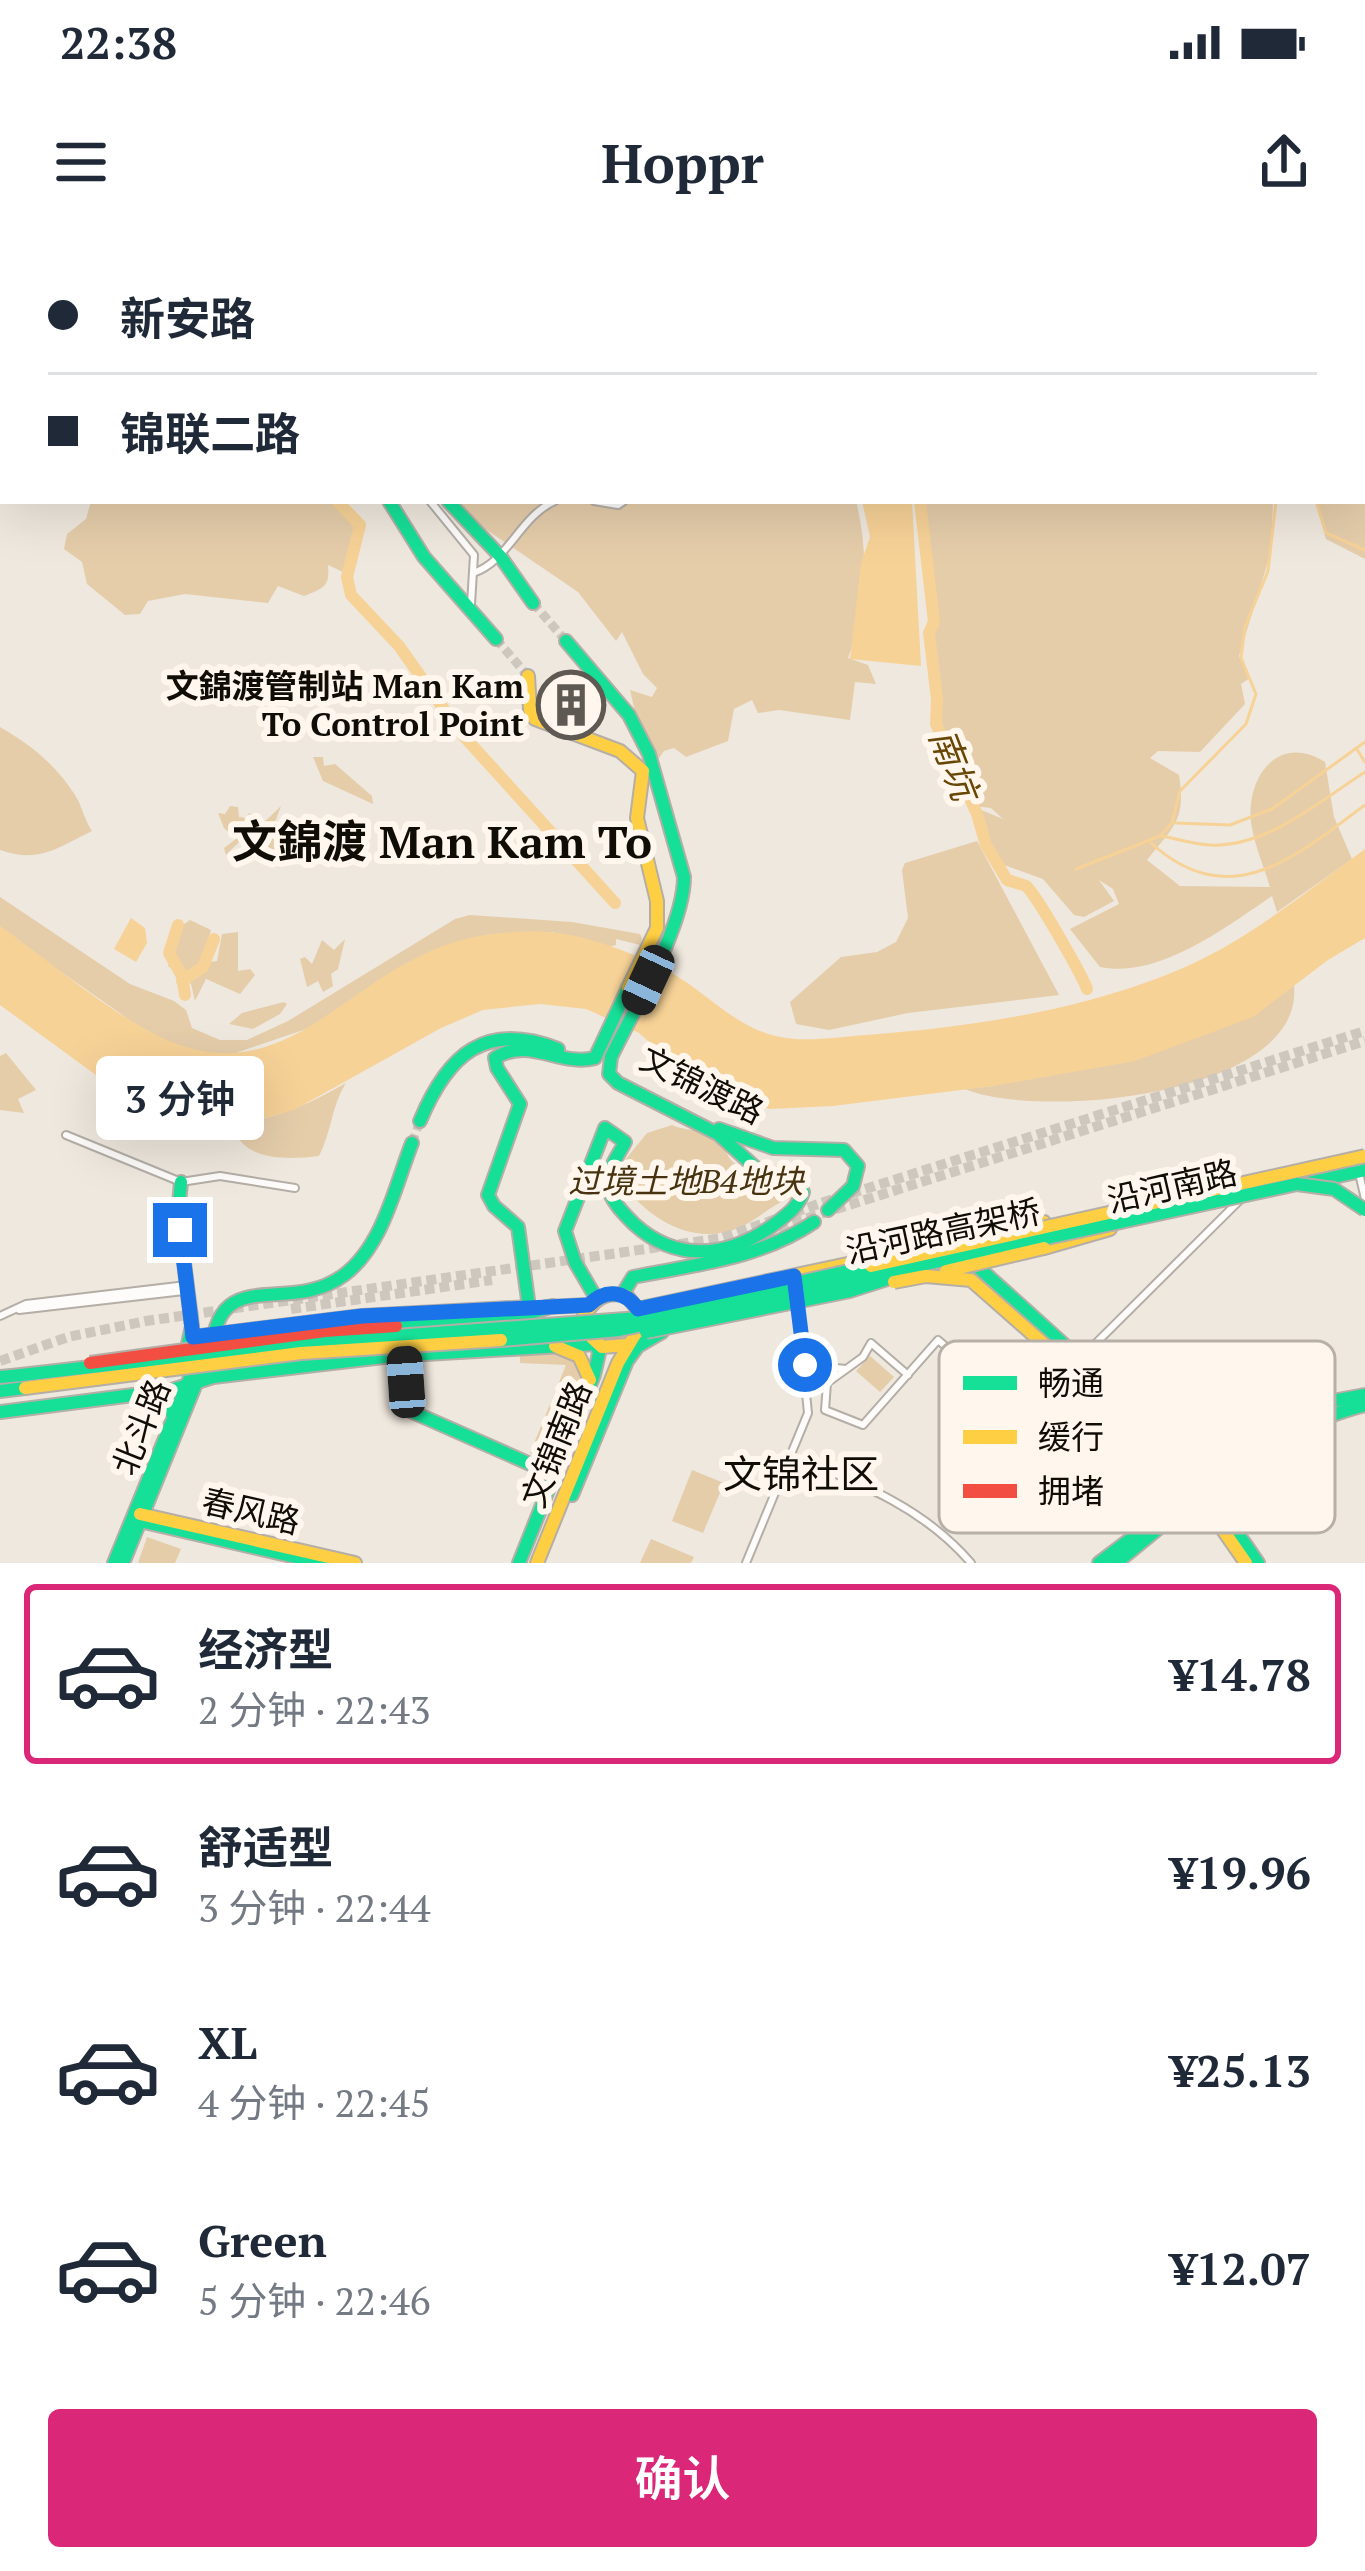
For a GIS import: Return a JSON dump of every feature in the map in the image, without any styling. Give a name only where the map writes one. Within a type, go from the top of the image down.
[{"type":"main road","points":[[391,504],[424,556],[496,639]]},
{"type":"main road","points":[[451,504],[500,556],[533,603]]},
{"type":"main road","points":[[566,641],[629,715],[656,770],[685,886],[681,907],[612,1039]]},
{"type":"main road","points":[[528,676],[535,719],[620,752],[643,770],[637,818],[659,914],[657,946]]},
{"type":"main road","name":"文锦渡路","points":[[420,1121],[446,1069],[471,1051],[525,1035],[582,1057],[612,1039]]},
{"type":"main road","name":"文锦渡路","points":[[612,1039],[621,1078],[724,1131],[773,1148],[849,1153],[858,1166],[856,1181],[828,1210]]},
{"type":"main road","name":"文锦渡路","points":[[592,1302],[565,1232],[605,1128],[625,1142],[609,1174],[610,1194],[640,1230],[675,1250],[707,1253],[742,1246],[797,1207],[803,1196],[796,1180],[757,1169],[718,1134],[614,1081],[608,1067],[612,1039]]},
{"type":"main road","name":"文锦渡路","points":[[529,1307],[518,1227],[488,1195],[520,1105],[495,1058],[505,1050],[527,1046],[587,1062],[612,1039]]},
{"type":"main road","points":[[193,1382],[211,1368],[212,1334],[233,1301],[324,1287],[346,1274],[379,1223],[412,1143]]},
{"type":"main road","name":"沿河南路","points":[[638,1331],[1241,1198],[1362,1162]]},
{"type":"main road","name":"沿河南路","points":[[638,1309],[1362,1162]]},
{"type":"main road","name":"沿河路高架桥","points":[[23,1382],[47,1372],[340,1340],[639,1318],[1362,1162]]},
{"type":"main road","name":"北斗路","points":[[118,1563],[193,1382],[188,1344],[193,1337],[178,1215],[181,1182]]},
{"type":"main road","name":"沿河路高架桥","points":[[23,1382],[301,1353],[571,1336],[652,1324],[1303,1184],[1336,1189],[1365,1210]]},
{"type":"main road","points":[[622,1295],[633,1277],[753,1255],[814,1222]]},
{"type":"main road","points":[[571,1336],[682,1326],[926,1276],[1128,1224]]},
{"type":"main road","points":[[946,1244],[972,1256],[1054,1341]]},
{"type":"main road","points":[[946,1244],[952,1264],[1034,1341]]},
{"type":"main road","points":[[850,1291],[972,1256]]},
{"type":"main road","points":[[926,1276],[971,1280],[1048,1341]]},
{"type":"main road","points":[[0,1412],[152,1393],[213,1377],[404,1355],[596,1344],[614,1349],[626,1345],[638,1331],[638,1309],[622,1295],[606,1294],[592,1302],[362,1316],[193,1337]]},
{"type":"main road","points":[[592,1302],[585,1328],[596,1344]]},
{"type":"main road","points":[[47,1372],[220,1344],[518,1317],[553,1306]]},
{"type":"main road","points":[[537,1561],[632,1354],[653,1336],[682,1326]]},
{"type":"main road","name":"文锦南路","points":[[519,1563],[589,1389],[598,1357],[596,1344]]},
{"type":"main road","name":"文锦南路","points":[[537,1561],[626,1345]]},
{"type":"main road","points":[[555,1346],[585,1362],[589,1389]]},
{"type":"main road","points":[[404,1355],[408,1409],[555,1475]]},
{"type":"main road","points":[[0,1377],[23,1382]]},
{"type":"main road","points":[[0,1391],[23,1382]]},
{"type":"main road","name":"北斗路","points":[[138,1517],[193,1382]]},
{"type":"main road","points":[[152,1393],[168,1403],[174,1420]]},
{"type":"main road","points":[[1335,1402],[1365,1394]]},
{"type":"main road","points":[[1335,1413],[1365,1406]]},
{"type":"main road","name":"春风路","points":[[138,1517],[322,1563]]},
{"type":"main road","name":"春风路","points":[[138,1517],[355,1563]]},
{"type":"main road","points":[[1099,1563],[1144,1533]]},
{"type":"main road","points":[[1116,1563],[1151,1533]]},
{"type":"main road","points":[[1227,1533],[1246,1563]]},
{"type":"main road","points":[[1240,1533],[1258,1563]]},
{"type":"street","points":[[432,504],[474,555],[471,604]]},
{"type":"street","points":[[473,573],[500,556],[524,524],[551,504]]},
{"type":"street","points":[[66,1135],[181,1182],[220,1176],[295,1189]]},
{"type":"street","points":[[1362,1162],[1365,1199]]},
{"type":"street","points":[[1095,1341],[1241,1198]]},
{"type":"street","points":[[746,1563],[808,1413],[794,1276]]},
{"type":"street","points":[[0,1314],[26,1304],[178,1286],[188,1290]]},
{"type":"street","points":[[908,1375],[871,1343],[850,1369],[827,1383],[825,1410],[862,1425],[908,1375],[938,1340],[939,1341]]},
{"type":"street","points":[[805,1365],[850,1369]]},
{"type":"street","points":[[791,1456],[907,1506],[939,1530]]},
{"type":"street","points":[[943,1533],[971,1563]]},
{"type":"green space","points":[[90,504],[346,504],[362,522],[356,559],[347,574],[328,565],[324,586],[304,596],[278,586],[268,603],[185,594],[148,601],[140,614],[125,615],[87,584],[82,562],[64,549],[67,534],[86,519]]},
{"type":"green space","points":[[442,504],[857,504],[864,580],[848,658],[868,665],[876,684],[855,682],[850,720],[779,710],[758,713],[752,700],[734,709],[728,741],[686,757],[674,748],[664,751],[649,772],[630,690],[652,697],[657,688],[643,674],[622,632],[616,641],[578,592],[484,528]]},
{"type":"green space","points":[[923,504],[1273,504],[1271,552],[1239,656],[1250,678],[1241,684],[1245,704],[1200,752],[1158,751],[1150,758],[1179,775],[1181,802],[1171,830],[1147,860],[1180,886],[1270,887],[1252,830],[1251,805],[1260,775],[1280,756],[1293,753],[1325,762],[1334,817],[1352,859],[1277,912],[1272,896],[1168,958],[1122,969],[1100,967],[1070,929],[1119,904],[1113,889],[1099,880],[1114,901],[1084,917],[1074,915],[1043,879],[1004,865],[973,814],[979,809],[1003,819],[991,808],[973,806],[936,724],[929,633],[934,622],[922,536]]},
{"type":"green space","points":[[1316,504],[1365,504],[1365,559],[1326,539]]},
{"type":"green space","points":[[0,727],[59,774],[92,831],[38,854],[0,850]]},
{"type":"green space","points":[[313,757],[323,757],[324,766],[335,764],[372,796],[373,804],[323,781]]},
{"type":"green space","points":[[230,806],[238,807],[239,817],[247,818],[249,813],[259,817],[257,829],[281,806],[274,825],[289,845],[279,869],[280,857],[256,839],[246,845],[239,842],[226,855],[224,848],[236,839],[224,828],[218,813],[225,814]]},
{"type":"green space","points":[[977,841],[1059,995],[908,1013],[829,1030],[796,1024],[790,1002],[841,957],[877,952],[896,942],[908,918],[905,863]]},
{"type":"green space","points":[[0,897],[130,984],[174,1001],[186,1010],[192,1028],[220,1040],[247,1040],[288,1021],[455,919],[470,915],[572,922],[642,938],[640,945],[616,939],[616,945],[609,947],[552,932],[227,1056],[179,1048],[141,1028],[0,929]]},
{"type":"green space","points":[[190,920],[211,930],[204,956],[210,962],[217,961],[222,934],[238,932],[238,971],[250,969],[255,975],[240,994],[206,979],[195,1001],[191,984],[168,966],[183,925]]},
{"type":"green space","points":[[345,939],[338,969],[331,974],[333,986],[323,992],[318,981],[307,987],[300,959],[305,957],[312,964],[322,940],[334,950]]},
{"type":"green space","points":[[1294,985],[1286,1023],[1257,1053],[1214,1075],[1161,1091],[1104,1099],[1048,1102],[965,1089],[993,1086]]},
{"type":"green space","points":[[284,1002],[280,1014],[253,1029],[229,1024],[242,1013]]},
{"type":"green space","points":[[6,1053],[36,1090],[18,1099],[24,1113],[0,1110],[0,1056]]},
{"type":"green space","points":[[346,1083],[319,1156],[266,1155],[244,1145],[236,1135],[232,1122],[291,1110]]},
{"type":"green space","name":"过境土地B4地块","points":[[672,1125],[713,1134],[732,1161],[786,1182],[794,1198],[727,1232],[693,1233],[662,1220],[623,1184],[617,1184],[616,1171],[647,1133]]},
{"type":"green space","points":[[520,1351],[564,1352],[580,1362],[582,1381],[550,1462],[530,1453],[566,1365],[520,1363]]},
{"type":"green space","points":[[870,1356],[894,1377],[880,1392],[856,1371]]},
{"type":"green space","points":[[692,1470],[724,1483],[703,1533],[672,1521]]},
{"type":"green space","points":[[147,1537],[181,1549],[175,1563],[138,1563]]},
{"type":"green space","points":[[651,1539],[694,1557],[691,1563],[640,1563]]},
{"type":"shaded area","points":[[863,504],[912,504],[921,666],[850,659],[861,563],[870,537]]},
{"type":"shaded area","points":[[1365,849],[1365,938],[1253,1017],[1135,1061],[993,1086],[833,1106],[770,1109],[725,1096],[673,1063],[639,1033],[586,1009],[540,1004],[483,1010],[441,1028],[294,1110],[250,1122],[205,1121],[174,1115],[111,1086],[0,1005],[0,926],[106,1005],[151,1032],[209,1052],[244,1052],[306,1029],[393,971],[439,948],[484,935],[531,932],[580,937],[636,956],[683,980],[738,1020],[775,1036],[820,1039],[950,1027],[1079,1003],[1162,977],[1243,936]]},
{"type":"shaded area","points":[[131,918],[145,928],[147,943],[136,962],[114,949]]},
{"type":"pier","points":[[639,951],[663,963],[628,1035],[603,1024]]},
{"type":"waterway","points":[[340,504],[360,525],[347,577],[351,595],[399,646],[460,732],[615,903]]},
{"type":"waterway","name":"南坑","points":[[920,504],[934,622],[929,633],[936,724],[986,845],[1007,880],[1031,892],[1087,989]]},
{"type":"waterway","points":[[1076,869],[1160,836],[1172,823],[1180,791],[1246,724],[1256,694],[1241,658],[1245,627],[1268,571],[1276,504]]},
{"type":"waterway","points":[[1317,504],[1326,533],[1365,550]]},
{"type":"waterway","points":[[1176,823],[1230,825],[1272,809],[1365,742]]},
{"type":"waterway","points":[[1356,748],[1365,762]]},
{"type":"waterway","points":[[1162,836],[1210,845],[1252,839],[1292,820],[1365,772]]},
{"type":"waterway","points":[[1151,843],[1180,864],[1208,875],[1236,876],[1288,858],[1365,805]]},
{"type":"waterway","points":[[178,925],[169,953],[182,976],[185,995]]},
{"type":"waterway","points":[[182,981],[203,967],[214,939]]},
{"type":"tunnel","points":[[533,603],[566,641]]},
{"type":"tunnel","points":[[496,639],[528,676]]},
{"type":"tunnel","points":[[0,1361],[68,1337],[146,1321],[722,1238],[1365,1031]]},
{"type":"tunnel","points":[[764,1232],[1365,1041]]},
{"type":"tunnel","points":[[412,1143],[420,1121]]},
{"type":"tunnel","points":[[291,1309],[492,1280]]},
{"type":"traffic: fast","points":[[391,504],[424,557],[496,639]]},
{"type":"traffic: fast","points":[[451,504],[500,556],[533,603]]},
{"type":"traffic: fast","points":[[566,641],[629,715],[649,754],[684,877],[667,943],[611,1057],[609,1074],[718,1134],[757,1169],[796,1180],[803,1192],[782,1219],[738,1244],[702,1251],[667,1245],[634,1224],[612,1196],[609,1174],[625,1142],[605,1128],[565,1231],[575,1262],[596,1298]]},
{"type":"traffic: fast","points":[[529,1307],[518,1227],[488,1195],[520,1104],[495,1058],[520,1050],[569,1059],[595,1058],[628,988]]},
{"type":"traffic: fast","points":[[420,1121],[443,1078],[472,1049],[510,1039],[558,1049]]},
{"type":"traffic: fast","points":[[719,1129],[773,1148],[844,1150],[858,1166],[853,1186],[828,1210]]},
{"type":"traffic: fast","points":[[201,1378],[211,1368],[214,1334],[223,1312],[237,1301],[322,1287],[357,1263],[378,1232],[412,1143]]},
{"type":"traffic: fast","points":[[1311,1182],[1365,1170]]},
{"type":"traffic: fast","points":[[114,1563],[191,1375],[188,1344],[192,1326],[178,1215],[181,1182]]},
{"type":"traffic: fast","points":[[501,1340],[619,1330],[1297,1184],[1334,1189],[1365,1210]]},
{"type":"traffic: fast","points":[[622,1295],[633,1277],[749,1252],[814,1222]]},
{"type":"traffic: fast","points":[[970,1260],[1059,1341]]},
{"type":"traffic: fast","points":[[21,1375],[301,1343],[639,1318],[871,1266]]},
{"type":"traffic: fast","points":[[646,1332],[850,1291],[903,1274]]},
{"type":"traffic: fast","points":[[546,1307],[589,1305]]},
{"type":"traffic: fast","points":[[396,1326],[518,1317],[553,1306]]},
{"type":"traffic: fast","points":[[572,1495],[627,1361],[638,1346],[662,1332]]},
{"type":"traffic: fast","points":[[0,1412],[172,1390],[213,1377],[392,1356],[596,1344]]},
{"type":"traffic: fast","points":[[519,1563],[594,1375],[596,1344]]},
{"type":"traffic: fast","points":[[404,1355],[408,1410],[555,1475]]},
{"type":"traffic: fast","points":[[0,1377],[21,1375]]},
{"type":"traffic: fast","points":[[123,1563],[197,1381]]},
{"type":"traffic: fast","points":[[0,1391],[25,1388]]},
{"type":"traffic: fast","points":[[157,1395],[171,1408],[174,1420]]},
{"type":"traffic: fast","points":[[1335,1401],[1365,1395]]},
{"type":"traffic: fast","points":[[1335,1414],[1365,1405]]},
{"type":"traffic: fast","points":[[140,1521],[322,1563]]},
{"type":"traffic: fast","points":[[1099,1563],[1139,1533]]},
{"type":"traffic: fast","points":[[1116,1563],[1153,1533]]},
{"type":"traffic: fast","points":[[1237,1533],[1258,1563]]},
{"type":"traffic: slow","points":[[528,676],[535,719],[620,751],[643,771],[637,818],[657,901],[657,928],[628,988]]},
{"type":"traffic: slow","points":[[871,1266],[1365,1156]]},
{"type":"traffic: slow","points":[[946,1243],[1044,1222]]},
{"type":"traffic: slow","points":[[1044,1248],[1110,1229]]},
{"type":"traffic: slow","points":[[637,1309],[946,1243]]},
{"type":"traffic: slow","points":[[946,1271],[1044,1248]]},
{"type":"traffic: slow","points":[[896,1276],[956,1264]]},
{"type":"traffic: slow","points":[[894,1282],[926,1276],[971,1280],[1041,1341]]},
{"type":"traffic: slow","points":[[537,1563],[618,1363],[639,1328],[639,1311],[627,1296],[602,1297],[584,1316],[588,1334],[602,1347],[626,1345]]},
{"type":"traffic: slow","points":[[193,1337],[362,1316],[530,1307]]},
{"type":"traffic: slow","points":[[25,1388],[301,1353],[501,1340]]},
{"type":"traffic: slow","points":[[555,1346],[579,1356],[590,1380]]},
{"type":"traffic: slow","points":[[140,1514],[355,1563]]},
{"type":"traffic: slow","points":[[1225,1533],[1246,1563]]},
{"type":"traffic: jam","points":[[90,1363],[396,1326]]},
{"type":"place","name":"文錦渡管制站 Man Kam To Control Point","points":[[571,705]]},
{"type":"district","name":"文錦渡 Man Kam To","points":[[442,842]]},
{"type":"district","name":"文锦社区","points":[[801,1474]]},
{"type":"route","points":[[180,1230],[193,1337],[362,1316],[589,1305],[612,1293],[627,1297],[638,1309],[794,1276],[805,1365]]}]
